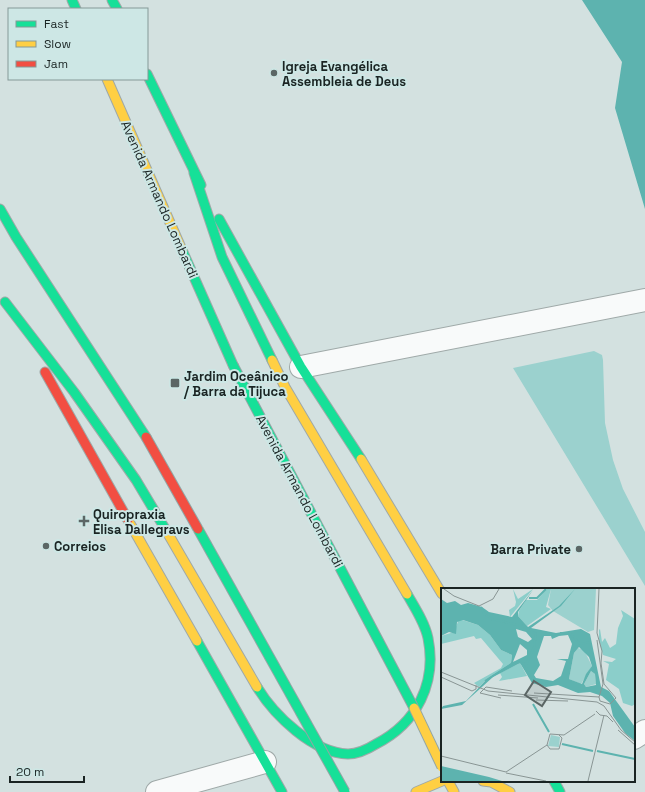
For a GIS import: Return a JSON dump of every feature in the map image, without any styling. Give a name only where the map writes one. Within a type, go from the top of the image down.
[{"type":"main road","points":[[148,76],[194,172],[301,367],[342,428],[441,592]]},
{"type":"main road","name":"Avenida Armando Lombardi","points":[[107,80],[233,365],[418,716],[441,765]]},
{"type":"main road","points":[[5,302],[74,392],[136,480],[261,693],[284,720],[318,745],[346,754],[370,748],[397,732],[416,712],[428,689],[432,665],[428,636],[417,612],[285,387],[222,257],[194,172]]},
{"type":"main road","points":[[0,209],[16,237],[146,437],[345,792]]},
{"type":"main road","points":[[0,293],[282,792]]},
{"type":"main road","points":[[416,792],[441,781]]},
{"type":"main road","points":[[449,782],[454,792]]},
{"type":"main road","points":[[491,782],[510,792]]},
{"type":"street","points":[[301,367],[645,300]]},
{"type":"street","points":[[635,737],[645,731]]},
{"type":"street","points":[[157,792],[265,762]]},
{"type":"shaded area","points":[[582,0],[645,0],[645,209],[615,108],[622,62]]},
{"type":"shaded area","points":[[594,351],[602,355],[603,360],[605,423],[613,460],[623,489],[645,532],[645,586],[513,368]]},
{"type":"traffic: fast","points":[[72,0],[76,8]]},
{"type":"traffic: fast","points":[[112,0],[116,8]]},
{"type":"traffic: fast","points":[[148,76],[201,185]]},
{"type":"traffic: fast","points":[[194,173],[222,257],[272,360]]},
{"type":"traffic: fast","points":[[0,209],[16,237],[146,437]]},
{"type":"traffic: fast","points":[[219,219],[301,367],[361,459]]},
{"type":"traffic: fast","points":[[182,250],[233,365]]},
{"type":"traffic: fast","points":[[5,302],[74,392],[136,480],[167,532]]},
{"type":"traffic: fast","points":[[233,365],[414,708]]},
{"type":"traffic: fast","points":[[198,529],[345,792]]},
{"type":"traffic: fast","points":[[257,687],[273,709],[296,731],[308,740],[335,752],[348,754],[370,748],[403,725],[421,700],[426,686],[430,655],[427,632],[407,594]]},
{"type":"traffic: fast","points":[[197,641],[282,792]]},
{"type":"traffic: fast","points":[[555,782],[560,792]]},
{"type":"traffic: slow","points":[[107,80],[182,250]]},
{"type":"traffic: slow","points":[[272,360],[285,387],[407,594]]},
{"type":"traffic: slow","points":[[361,459],[441,592]]},
{"type":"traffic: slow","points":[[128,520],[197,641]]},
{"type":"traffic: slow","points":[[167,532],[257,687]]},
{"type":"traffic: slow","points":[[414,708],[441,765]]},
{"type":"traffic: slow","points":[[416,792],[441,781]]},
{"type":"traffic: slow","points":[[449,782],[454,792]]},
{"type":"traffic: slow","points":[[491,782],[510,792]]},
{"type":"traffic: jam","points":[[45,372],[128,520]]},
{"type":"traffic: jam","points":[[146,437],[198,529]]},
{"type":"place","name":"Igreja Evangélica Assembleia de Deus","points":[[274,73]]},
{"type":"place","name":"Jardim Oceânico / Barra da Tijuca","points":[[175,383]]},
{"type":"place","name":"Quiropraxia Elisa Dallegravs","points":[[84,521]]},
{"type":"place","name":"Correios","points":[[46,546]]},
{"type":"place","name":"Barra Private","points":[[579,549]]}]
